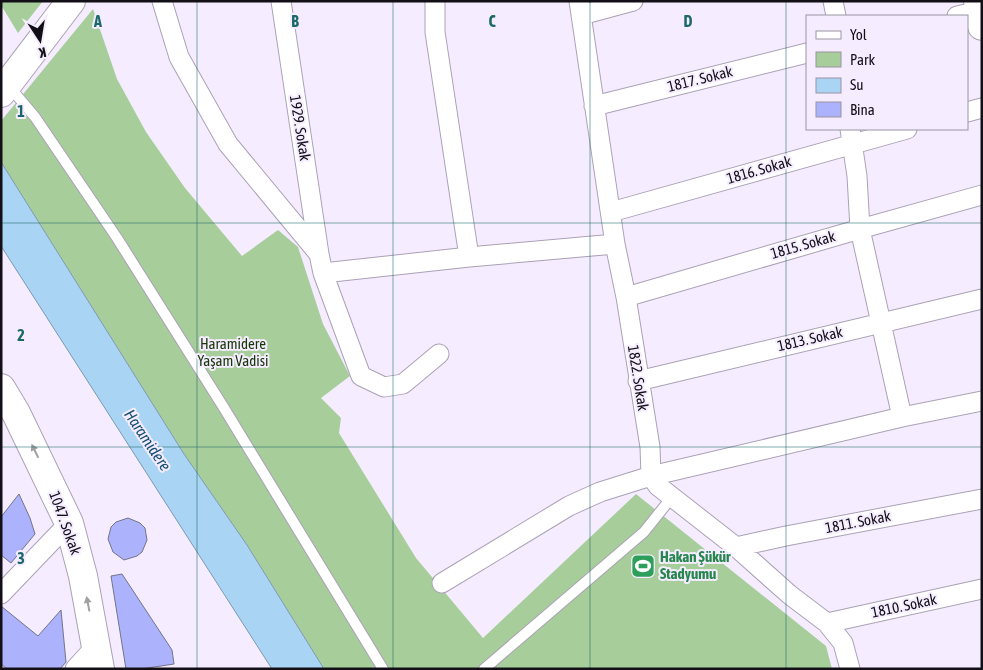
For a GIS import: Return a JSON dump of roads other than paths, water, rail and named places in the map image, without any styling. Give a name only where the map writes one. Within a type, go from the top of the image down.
[{"type":"main road","points":[[4,89],[71,1]]},
{"type":"main road","name":"1047. Sokak","points":[[1,388],[24,430],[69,523],[83,576],[98,657]]},
{"type":"street","points":[[162,1],[179,57],[228,144],[319,254]]},
{"type":"street","name":"1929. Sokak","points":[[282,1],[323,273],[361,376],[384,387],[403,384],[439,354]]},
{"type":"street","points":[[435,1],[435,32],[469,257]]},
{"type":"street","points":[[580,8],[633,1]]},
{"type":"street","points":[[833,1],[836,15]]},
{"type":"street","name":"1822. Sokak","points":[[580,8],[615,244],[626,297],[650,447],[652,476]]},
{"type":"street","name":"1817. Sokak","points":[[594,106],[806,52]]},
{"type":"street","points":[[968,112],[982,108]]},
{"type":"street","name":"1816. Sokak","points":[[611,212],[851,136],[899,130]]},
{"type":"street","points":[[851,136],[860,229],[902,417]]},
{"type":"street","name":"1815. Sokak","points":[[626,297],[982,195]]},
{"type":"street","points":[[323,273],[615,244]]},
{"type":"street","name":"1813. Sokak","points":[[638,380],[982,299]]},
{"type":"street","points":[[442,583],[570,506],[600,492],[652,476],[902,417],[982,401]]},
{"type":"street","points":[[652,476],[658,486],[736,547],[790,595],[827,623],[843,643],[850,669]]},
{"type":"street","name":"1811. Sokak","points":[[736,547],[982,500]]},
{"type":"street","points":[[5,583],[69,523]]},
{"type":"street","name":"1810. Sokak","points":[[827,623],[982,589]]},
{"type":"street","points":[[75,669],[98,657]]},
{"type":"lane","points":[[4,89],[35,117],[117,238],[224,408],[383,669]]},
{"type":"lane","points":[[484,669],[644,532],[672,497]]},
{"type":"water","name":"Haramidere","points":[[1,162],[184,454],[247,545],[324,669],[272,669],[1,246]]},
{"type":"place","name":"Hakan Şükür Stadyumu","points":[[643,566]]},
{"type":"park label","name":"Haramidere Yaşam Vadisi","points":[[233,352]]}]
